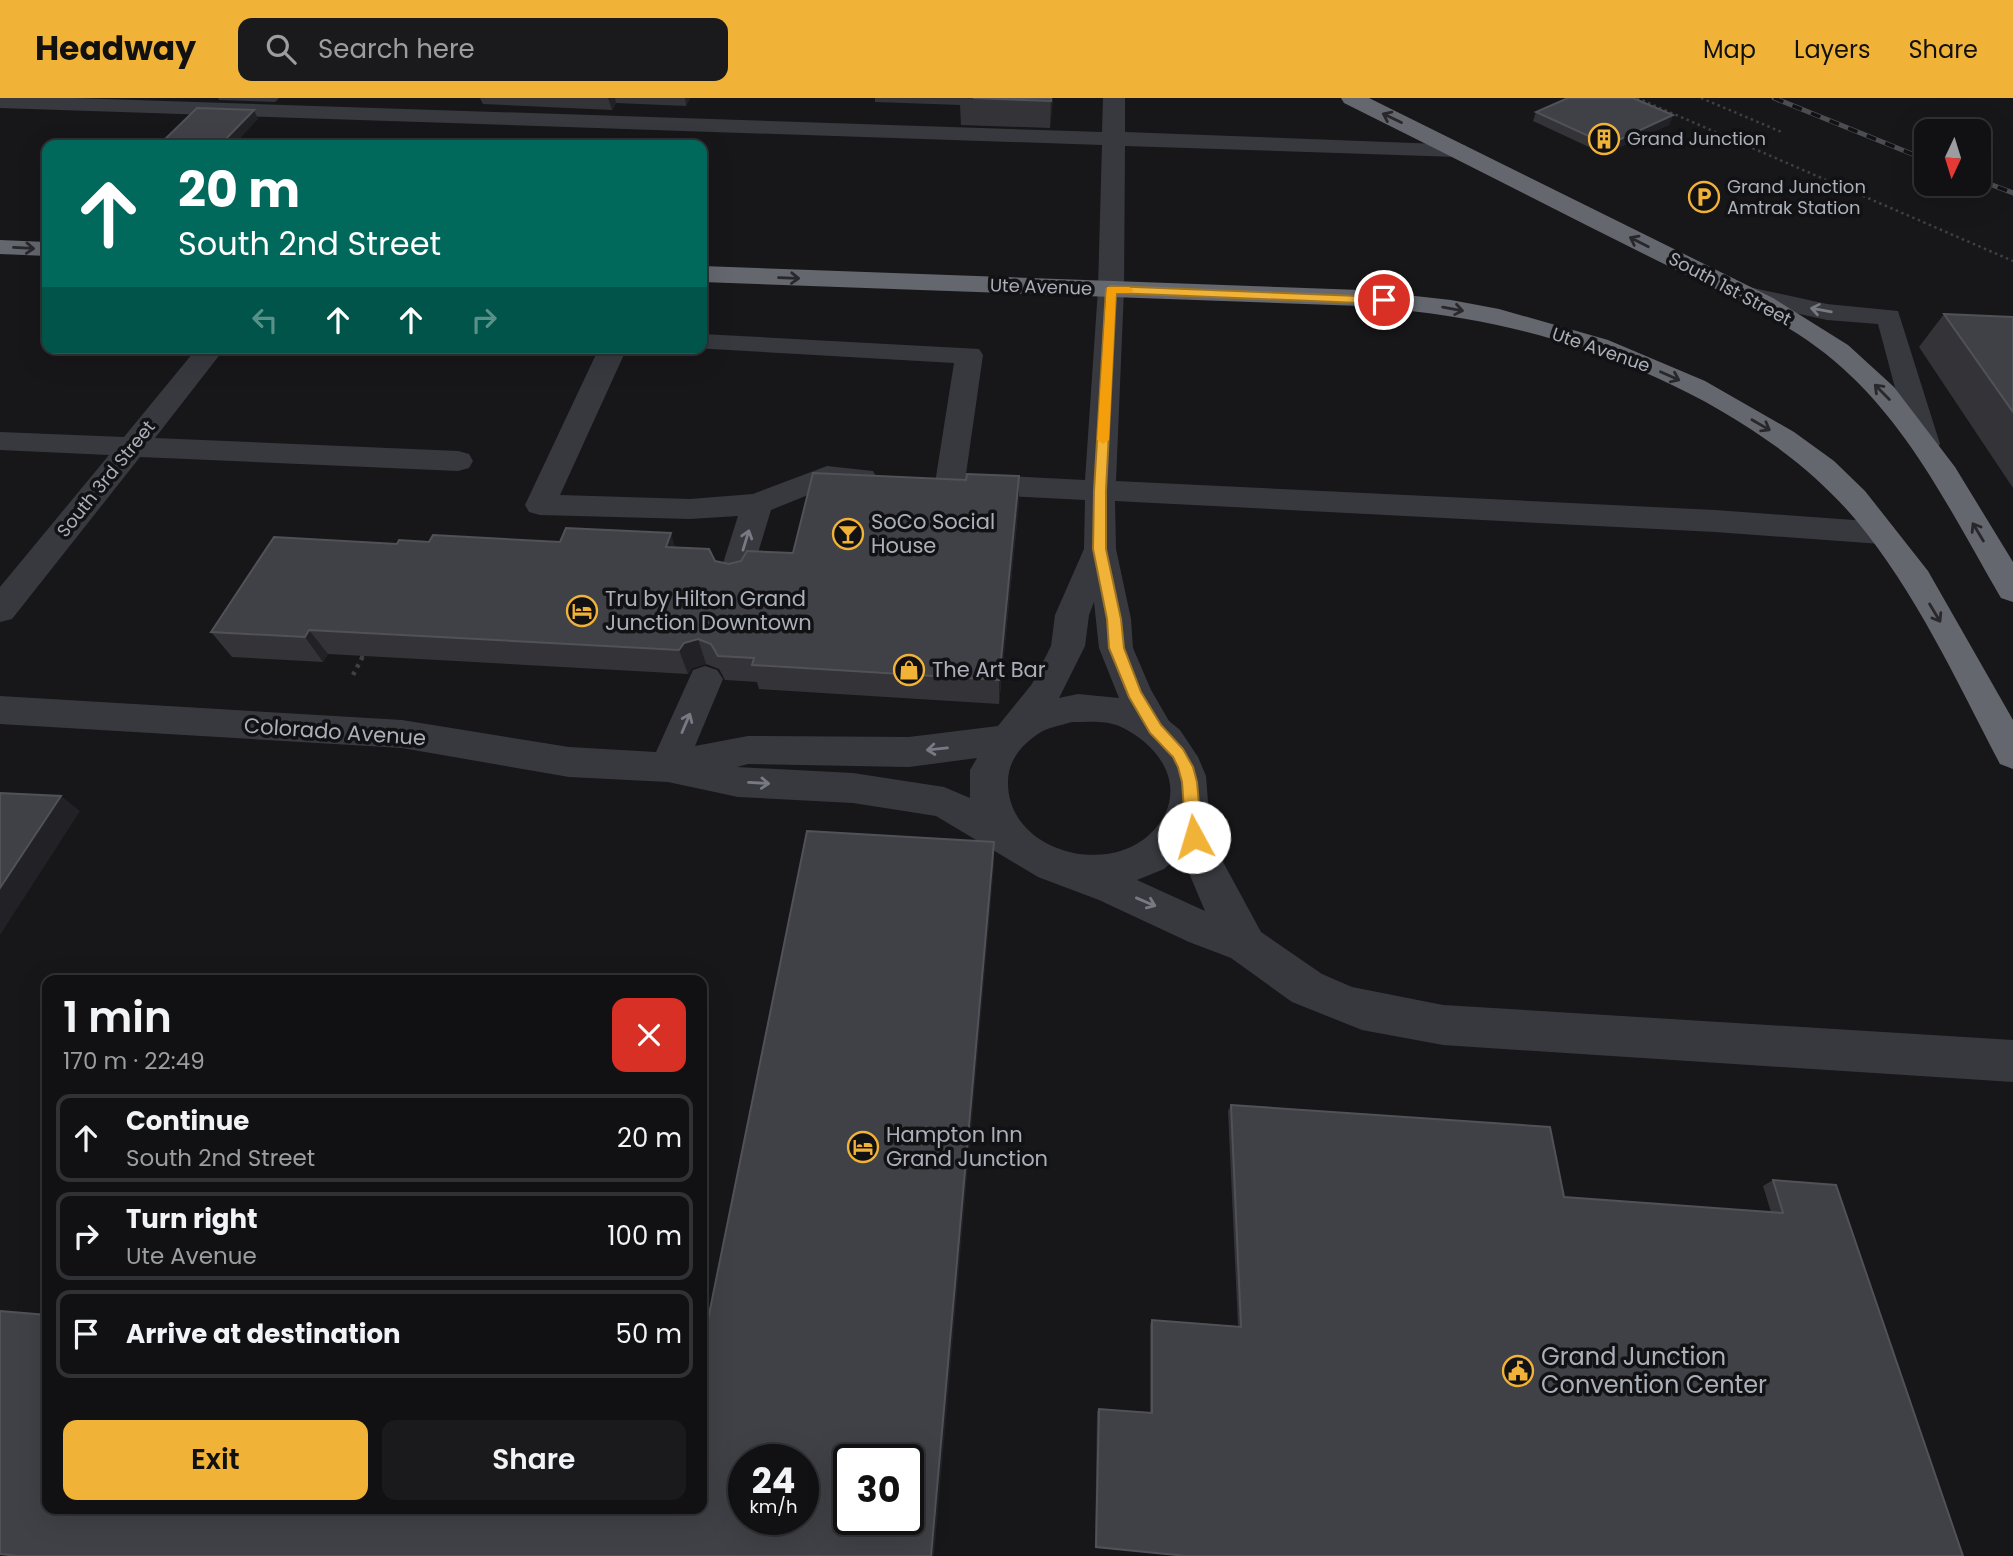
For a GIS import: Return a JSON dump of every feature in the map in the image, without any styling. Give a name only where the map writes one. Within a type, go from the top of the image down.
[{"type":"highway","name":"South 1st Street","points":[[1352,98],[1744,294],[1814,334],[1858,367],[1896,406],[1925,444],[2013,590]]},
{"type":"highway","points":[[0,247],[42,249]]},
{"type":"highway","name":"Ute Avenue","points":[[707,274],[1361,298],[1453,308],[1531,326],[1618,352],[1702,390],[1777,434],[1824,470],[1881,533]]},
{"type":"highway","points":[[1881,533],[1900,555],[1955,646],[2013,754]]},
{"type":"street","points":[[1114,98],[1111,289],[1100,491],[1100,549],[1114,619],[1116,648],[1134,693],[1155,729],[1178,753],[1186,767],[1190,782],[1194,837],[1204,872],[1246,945]]},
{"type":"street","points":[[0,102],[400,107],[1113,141],[1457,150]]},
{"type":"street","points":[[377,135],[400,107]]},
{"type":"street","points":[[1744,294],[1827,312],[1889,317],[1925,444]]},
{"type":"street","points":[[707,342],[969,355],[922,482]]},
{"type":"street","name":"South 3rd Street","points":[[0,610],[207,354]]},
{"type":"street","points":[[610,354],[540,505],[690,509],[757,504],[827,476],[1715,520],[1881,533]]},
{"type":"street","points":[[0,441],[458,461]]},
{"type":"street","points":[[735,576],[757,504]]},
{"type":"street","points":[[1100,549],[1072,615],[1068,646],[1045,692],[990,763],[987,792],[990,808],[999,827],[1013,843],[1042,862],[1113,888],[1203,929],[1246,945],[1307,988],[1362,1010],[1406,1020],[1443,1025],[2013,1060]]},
{"type":"street","points":[[668,767],[705,679]]},
{"type":"street","points":[[1010,735],[1050,712],[1089,708],[1128,715],[1155,729]]},
{"type":"street","name":"Colorado Avenue","points":[[0,710],[402,734],[569,762],[668,767],[738,782],[853,788],[944,802],[1013,843]]},
{"type":"street","name":"Colorado Avenue","points":[[668,767],[748,750],[909,752],[1010,735]]},
{"type":"street","points":[[1060,868],[1106,871],[1129,867],[1149,857],[1178,833],[1190,804]]},
{"type":"path","points":[[1637,98],[2013,261]]},
{"type":"path","points":[[1701,98],[1784,133]]},
{"type":"path","points":[[353,675],[371,640]]},
{"type":"building","points":[[973,98],[1051,98],[1051,101]]},
{"type":"building","name":"Grand Junction","points":[[1568,98],[1633,98],[1673,115],[1608,145],[1536,112]]},
{"type":"building","points":[[197,108],[254,110],[225,140],[164,140]]},
{"type":"building","points":[[1944,314],[2013,317],[2013,412]]},
{"type":"building","points":[[813,473],[966,480],[967,474],[1019,476],[999,680],[752,665],[754,658],[718,656],[711,644],[698,639],[684,643],[679,650],[309,630],[305,637],[211,632],[274,537],[397,544],[399,540],[429,542],[433,535],[560,542],[566,528],[671,533],[666,547],[709,549],[715,561],[729,564],[741,561],[747,551],[793,553]]},
{"type":"building","points":[[0,793],[61,796],[0,888]]},
{"type":"building","name":"Hampton Inn Grand Junction","points":[[807,831],[994,842],[931,1556],[0,1554],[0,1311],[42,1315],[42,1514],[707,1514],[707,1324]]},
{"type":"building","name":"Grand Junction Convention Center","points":[[1231,1105],[1550,1127],[1564,1197],[1783,1213],[1773,1180],[1836,1185],[1963,1556],[1186,1556],[1096,1547],[1099,1409],[1152,1413],[1152,1320],[1241,1327]]},
{"type":"railway","points":[[1774,98],[1914,155]]},
{"type":"railway","points":[[1992,185],[2013,193]]},
{"type":"slow traffic","points":[[1103,440],[1111,289],[1129,290]]},
{"type":"place","name":"Grand Junction","points":[[1604,139]]},
{"type":"place","name":"Grand Junction Amtrak Station","points":[[1704,197]]},
{"type":"place","name":"SoCo Social House","points":[[848,534]]},
{"type":"place","name":"Tru by Hilton Grand Junction Downtown","points":[[582,611]]},
{"type":"place","name":"The Art Bar","points":[[909,670]]},
{"type":"place","name":"Hampton Inn Grand Junction","points":[[863,1147]]},
{"type":"place","name":"Grand Junction Convention Center","points":[[1518,1371]]},
{"type":"route","points":[[1194,837],[1190,782],[1186,767],[1178,753],[1155,729],[1134,693],[1116,648],[1114,619],[1100,549],[1100,491],[1111,289],[1384,300]]}]
